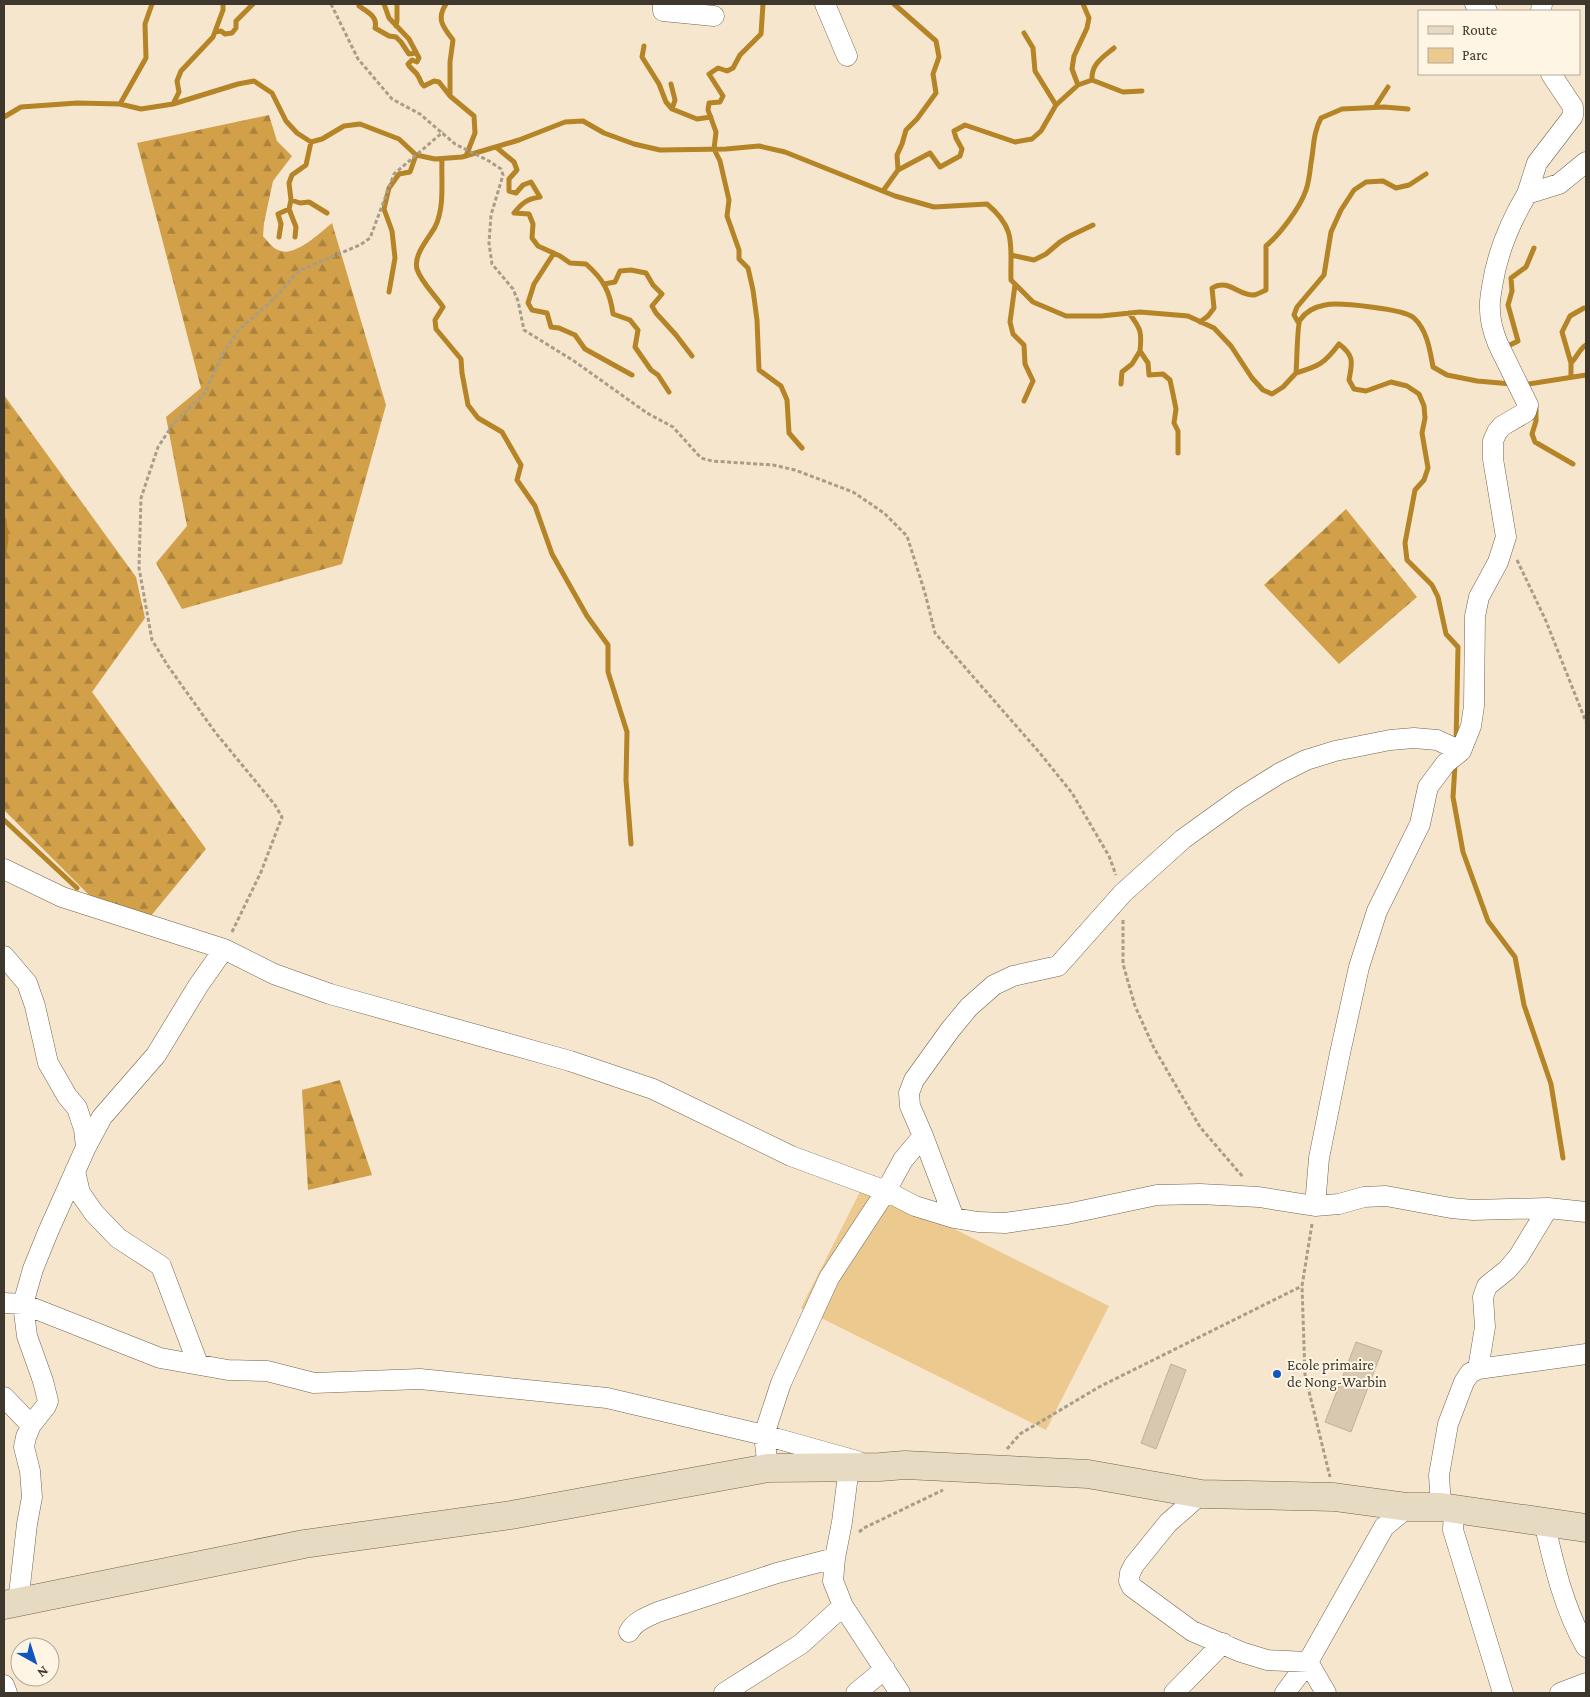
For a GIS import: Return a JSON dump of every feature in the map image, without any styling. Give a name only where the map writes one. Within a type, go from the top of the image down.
[{"type":"street","points":[[663,4],[663,11],[714,16]]},
{"type":"street","points":[[825,4],[847,56]]},
{"type":"street","points":[[1314,1206],[1319,1158],[1340,1053],[1359,967],[1376,911],[1420,824],[1428,787],[1446,763],[1461,751],[1471,726],[1474,706],[1476,616],[1479,597],[1498,562],[1506,537],[1493,459],[1493,441],[1499,429],[1526,412],[1528,404],[1498,344],[1490,310],[1495,268],[1503,240],[1527,194],[1538,163],[1573,116],[1573,106],[1552,75]]},
{"type":"street","points":[[1527,194],[1559,184],[1586,162]]},
{"type":"street","points":[[954,1218],[910,1106],[909,1093],[914,1080],[950,1030],[969,1008],[994,985],[1012,976],[1058,966],[1123,893],[1183,839],[1280,772],[1306,760],[1335,751],[1390,740],[1414,738],[1437,740],[1461,751]]},
{"type":"street","points":[[4,870],[62,897],[224,949],[274,974],[330,994],[570,1061],[653,1089],[791,1156],[886,1191],[915,1206],[954,1218],[978,1222],[1005,1223],[1067,1214],[1157,1195],[1200,1194],[1259,1197],[1314,1206],[1339,1204],[1364,1197],[1386,1196],[1451,1208],[1473,1210],[1548,1208],[1586,1212]]},
{"type":"street","points":[[224,949],[198,986],[156,1054],[102,1117],[86,1147],[39,1254],[14,1304],[44,1381],[48,1401],[31,1425],[24,1447],[30,1471],[32,1496],[11,1604],[304,1544],[510,1515],[768,1468],[905,1465],[1088,1474],[1201,1494],[1334,1497],[1408,1507],[1447,1508],[1586,1528]]},
{"type":"street","points":[[4,956],[27,984],[35,1006],[48,1062],[67,1096],[77,1108],[84,1129],[86,1147]]},
{"type":"street","points":[[768,1468],[764,1435],[781,1383],[829,1278],[886,1191],[903,1160],[923,1136]]},
{"type":"street","points":[[75,1171],[80,1193],[94,1213],[118,1238],[161,1266],[198,1364]]},
{"type":"street","points":[[1478,1369],[1485,1327],[1483,1297],[1487,1286],[1519,1256],[1548,1208]]},
{"type":"street","points":[[14,1304],[160,1358],[228,1370],[267,1371],[314,1383],[420,1378],[607,1398],[764,1435],[880,1467]]},
{"type":"street","points":[[1503,1693],[1453,1530],[1439,1474],[1448,1424],[1464,1382],[1470,1372],[1478,1369],[1586,1354]]},
{"type":"street","points":[[4,1397],[31,1425]]},
{"type":"street","points":[[849,1467],[842,1522],[834,1558],[833,1581],[843,1606],[900,1693]]},
{"type":"street","points":[[1201,1494],[1168,1523],[1134,1564],[1129,1580],[1132,1587],[1192,1631],[1241,1652],[1267,1660],[1308,1662]]},
{"type":"street","points":[[1285,1693],[1308,1662],[1384,1527],[1408,1507]]},
{"type":"street","points":[[1544,1522],[1559,1584],[1576,1628],[1586,1647]]},
{"type":"street","points":[[629,1632],[632,1626],[642,1619],[658,1612],[777,1573],[834,1558]]},
{"type":"street","points":[[724,1693],[801,1644],[843,1606]]},
{"type":"street","points":[[1174,1693],[1223,1643]]},
{"type":"street","points":[[1308,1662],[1326,1693]]},
{"type":"street","points":[[856,1693],[885,1669]]},
{"type":"street","points":[[1560,1693],[1586,1683]]},
{"type":"street","points":[[4,1685],[7,1693]]},
{"type":"path","points":[[331,4],[358,59],[392,99],[420,114],[455,144],[501,169],[503,175],[491,215],[488,243],[492,264],[513,288],[518,301],[524,330],[574,361],[646,413],[673,427],[701,458],[726,463],[773,465],[803,473],[853,492],[884,513],[907,536],[935,633],[1033,745],[1072,793],[1109,856],[1123,893],[1123,964],[1135,1006],[1154,1048],[1200,1127],[1259,1197]]},
{"type":"path","points":[[224,949],[261,872],[282,817],[275,805],[210,725],[152,640],[139,568],[141,498],[158,447],[174,423],[205,393],[222,355],[238,331],[278,295],[298,271],[360,245],[370,238],[394,174],[443,132]]},
{"type":"path","points":[[1506,537],[1546,621],[1586,722]]},
{"type":"path","points":[[1314,1206],[1302,1286],[1305,1376],[1334,1497]]},
{"type":"path","points":[[990,1469],[1020,1434],[1099,1387],[1302,1286]]},
{"type":"path","points":[[834,1558],[864,1528],[949,1488]]},
{"type":"green space","points":[[269,115],[277,141],[292,156],[273,181],[263,236],[276,249],[287,252],[301,247],[332,223],[386,405],[342,564],[182,609],[156,563],[187,526],[166,417],[201,388],[137,143]]},
{"type":"green space","points":[[4,395],[136,577],[145,618],[92,692],[206,849],[145,923],[97,903],[4,810]]},
{"type":"green space","points":[[1346,509],[1417,597],[1339,664],[1264,585]]},
{"type":"green space","points":[[340,1080],[372,1175],[308,1190],[302,1090]]},
{"type":"green space","points":[[864,1184],[1109,1306],[1046,1430],[801,1308]]},
{"type":"building","points":[[1356,1342],[1382,1351],[1351,1432],[1325,1422]]},
{"type":"building","points":[[1171,1364],[1186,1370],[1156,1449],[1141,1443]]},
{"type":"waterway","points":[[120,104],[146,58],[145,24],[152,4]]},
{"type":"waterway","points":[[173,104],[179,92],[177,81],[181,71],[213,37],[223,10],[223,4]]},
{"type":"waterway","points":[[215,32],[232,33],[236,28],[236,21],[253,4]]},
{"type":"waterway","points":[[384,4],[389,18],[409,39],[419,58],[417,62],[412,60],[408,64],[417,74],[422,84],[424,86],[434,81],[439,82],[450,96]]},
{"type":"waterway","points":[[396,26],[397,4]]},
{"type":"waterway","points":[[446,4],[441,14],[441,19],[453,40],[450,62],[450,96],[474,116],[475,133],[466,156]]},
{"type":"waterway","points":[[763,4],[761,34],[740,55],[733,68],[727,71],[718,68],[709,74],[723,96],[720,102],[709,103],[708,110],[716,132],[714,149],[720,161],[729,200],[727,216],[739,250],[739,259],[748,268],[753,290],[757,320],[759,370],[781,386],[787,400],[789,433],[802,448]]},
{"type":"waterway","points":[[894,4],[936,41],[939,57],[933,74],[936,93],[917,119],[906,130],[897,155],[898,170]]},
{"type":"waterway","points":[[883,191],[898,170],[930,153],[940,167],[960,156],[962,149],[954,131],[965,125],[1015,142],[1032,139],[1041,131],[1056,105],[1078,85],[1072,69],[1074,56],[1087,28],[1089,18],[1083,4]]},
{"type":"waterway","points":[[359,6],[374,18],[375,28],[389,36],[396,37],[409,54],[416,53]]},
{"type":"waterway","points":[[1024,33],[1033,48],[1035,71],[1056,105]]},
{"type":"waterway","points":[[644,46],[642,57],[659,84],[666,102],[672,109],[697,119],[711,117]]},
{"type":"waterway","points":[[1092,80],[1093,70],[1096,65],[1114,48]]},
{"type":"waterway","points":[[1078,85],[1092,80],[1123,92],[1142,91]]},
{"type":"waterway","points":[[4,117],[21,107],[77,103],[120,104],[141,109],[173,104],[254,81],[272,93],[286,121],[297,133],[311,142],[322,139],[344,126],[360,124],[399,139],[416,155],[435,159],[462,157],[519,140],[565,122],[583,121],[604,133],[634,144],[660,150],[726,149],[759,146],[785,152],[895,196],[934,207],[987,204],[997,213],[1008,230],[1011,247],[1011,280],[1033,302],[1066,316],[1101,316],[1140,312],[1188,316],[1214,328],[1231,346],[1252,378],[1263,390],[1272,394],[1283,387],[1296,373],[1300,320],[1314,308],[1332,304],[1371,307],[1408,315],[1414,318],[1425,334],[1433,367],[1447,375],[1477,381],[1512,384]]},
{"type":"waterway","points":[[671,84],[675,100],[672,109]]},
{"type":"waterway","points":[[1375,107],[1388,87]]},
{"type":"waterway","points":[[1200,322],[1214,308],[1212,288],[1218,285],[1228,286],[1249,295],[1266,290],[1266,246],[1289,220],[1303,197],[1309,180],[1315,135],[1321,118],[1342,109],[1384,107],[1408,109]]},
{"type":"waterway","points":[[295,237],[296,227],[289,209],[291,200],[289,183],[292,175],[306,165],[311,142]]},
{"type":"waterway","points":[[496,147],[514,162],[517,170],[509,179],[509,191],[516,193],[523,185],[531,182],[540,197],[525,202],[514,213],[529,214],[533,224],[532,238],[538,246],[570,263],[586,264],[597,275],[608,292],[613,314],[630,320],[638,330],[635,347],[669,392]]},
{"type":"waterway","points":[[389,292],[395,258],[392,231],[384,209],[389,188],[399,174],[410,172],[416,155]]},
{"type":"waterway","points":[[442,159],[440,211],[435,227],[419,252],[416,264],[417,269],[425,284],[443,307],[435,320],[436,329],[461,359],[468,405],[478,418],[502,432],[521,465],[517,480],[535,506],[552,554],[587,616],[608,645],[608,672],[627,732],[626,780],[631,844]]},
{"type":"waterway","points":[[1298,322],[1294,315],[1297,307],[1324,275],[1331,232],[1341,210],[1354,190],[1366,182],[1383,181],[1396,188],[1409,185],[1426,174]]},
{"type":"waterway","points":[[291,200],[300,203],[309,202],[327,213]]},
{"type":"waterway","points":[[279,237],[281,224],[278,214],[289,209]]},
{"type":"waterway","points":[[1011,255],[1034,260],[1046,254],[1070,236],[1093,225]]},
{"type":"waterway","points":[[1508,348],[1508,346],[1518,341],[1508,305],[1512,291],[1511,278],[1526,267],[1534,248]]},
{"type":"waterway","points":[[554,253],[534,284],[528,303],[532,310],[547,313],[551,327],[559,328],[575,335],[585,349],[632,375]]},
{"type":"waterway","points":[[604,284],[615,282],[620,271],[631,270],[646,273],[653,285],[662,294],[652,306],[692,356]]},
{"type":"waterway","points":[[1015,285],[1010,322],[1013,334],[1024,345],[1025,364],[1033,381],[1024,401]]},
{"type":"waterway","points":[[1571,377],[1571,363],[1562,332],[1570,316],[1584,308]]},
{"type":"waterway","points":[[1129,313],[1140,331],[1140,351],[1148,363],[1149,375],[1163,374],[1170,380],[1176,409],[1174,423],[1178,431],[1178,453]]},
{"type":"waterway","points":[[1296,373],[1320,363],[1339,344],[1350,356],[1349,380],[1354,389],[1366,391],[1391,382],[1407,386],[1419,394],[1424,406],[1425,418],[1422,433],[1428,468],[1424,480],[1415,490],[1405,543],[1407,560],[1432,585],[1438,597],[1446,634],[1458,647],[1456,744]]},
{"type":"waterway","points":[[1571,363],[1586,345]]},
{"type":"waterway","points":[[1121,384],[1122,372],[1132,364],[1140,351]]},
{"type":"waterway","points":[[1522,385],[1586,375]]},
{"type":"waterway","points":[[1536,408],[1536,421],[1532,434],[1535,442],[1573,464]]},
{"type":"waterway","points":[[4,520],[6,539],[4,552]]},
{"type":"waterway","points":[[1455,765],[1453,797],[1463,852],[1488,921],[1515,957],[1524,1005],[1551,1084],[1563,1158]]},
{"type":"waterway","points":[[4,820],[77,888]]},
{"type":"place","name":"Ecole primaire de Nong-Warbin","points":[[1277,1374]]}]
